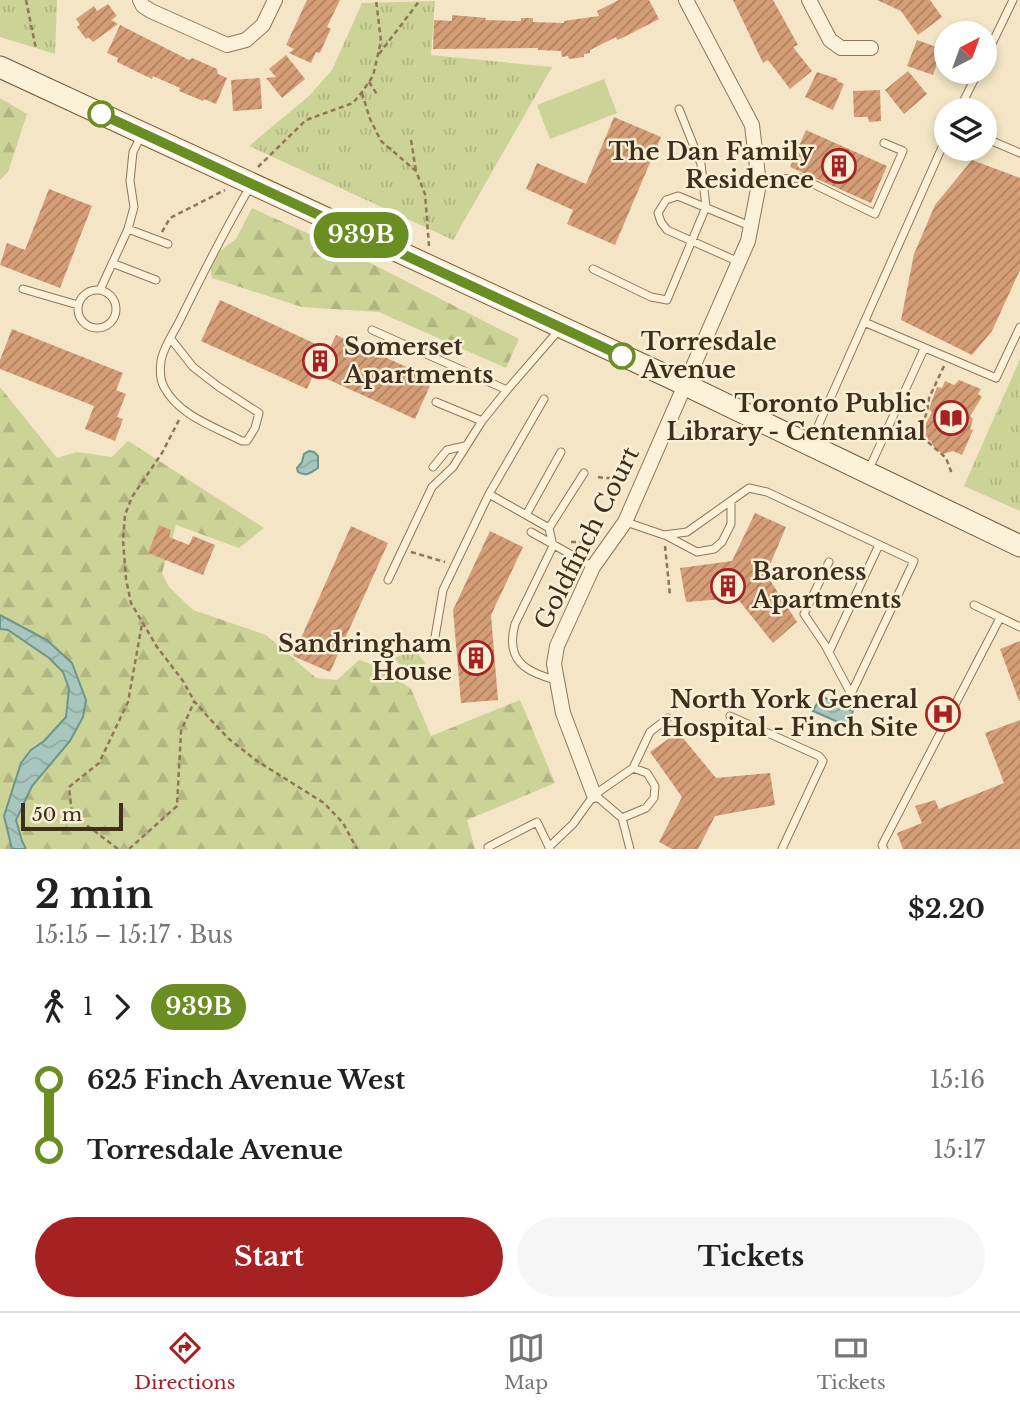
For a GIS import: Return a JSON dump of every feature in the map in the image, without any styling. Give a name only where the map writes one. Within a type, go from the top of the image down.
[{"type":"main road","points":[[0,67],[685,385],[1020,546]]},
{"type":"street","points":[[140,0],[143,6],[151,11],[226,45],[246,40],[263,25],[275,0]]},
{"type":"street","points":[[685,385],[748,241],[759,180],[752,125],[686,0]]},
{"type":"street","points":[[809,0],[830,40],[841,48],[871,48]]},
{"type":"street","name":"Goldfinch Court","points":[[594,795],[563,713],[554,663],[557,646],[593,567],[625,522],[685,385]]},
{"type":"lane","points":[[998,31],[1013,0]]},
{"type":"lane","points":[[593,269],[651,297],[667,300],[706,207],[701,164],[679,109]]},
{"type":"lane","points":[[100,290],[128,229],[134,207],[130,181],[133,152],[143,133]]},
{"type":"lane","points":[[759,180],[802,178],[875,214],[903,151],[884,143]]},
{"type":"lane","points":[[997,143],[1020,153]]},
{"type":"lane","points":[[810,445],[936,161]]},
{"type":"lane","points":[[171,340],[178,352],[193,367],[230,395],[257,411],[260,417],[247,441],[242,441],[184,411],[162,382],[161,358],[248,182]]},
{"type":"lane","points":[[739,262],[667,230],[658,213],[666,200],[678,196],[751,226]]},
{"type":"lane","points":[[128,229],[168,244]]},
{"type":"lane","points":[[112,263],[156,280]]},
{"type":"lane","points":[[23,289],[78,305]]},
{"type":"lane","points":[[100,290],[111,296],[116,308],[108,325],[95,329],[79,318],[78,305],[88,292],[100,290]]},
{"type":"lane","points":[[864,322],[996,378],[1020,327]]},
{"type":"lane","points":[[388,580],[432,487],[453,467],[482,421],[561,327]]},
{"type":"lane","points":[[372,330],[507,390]]},
{"type":"lane","points":[[867,472],[924,349]]},
{"type":"lane","points":[[435,637],[443,590],[489,494],[544,399]]},
{"type":"lane","points":[[436,402],[482,421]]},
{"type":"lane","points":[[433,467],[447,450],[465,446]]},
{"type":"lane","points":[[526,515],[561,452]]},
{"type":"lane","points":[[548,528],[583,473]]},
{"type":"lane","points":[[664,534],[687,532],[749,488],[767,492],[914,561],[851,694],[829,652],[804,614],[829,562]]},
{"type":"lane","points":[[489,494],[548,528],[553,546],[515,624],[511,638],[515,657],[524,668],[536,675],[556,680]]},
{"type":"lane","points":[[625,522],[664,534],[697,552],[713,548],[722,541],[731,524],[731,500]]},
{"type":"lane","points":[[531,532],[593,567]]},
{"type":"lane","points":[[829,652],[879,545]]},
{"type":"lane","points":[[974,605],[1020,627]]},
{"type":"lane","points":[[884,849],[882,845],[1000,618]]},
{"type":"lane","points":[[730,716],[819,755],[824,761],[782,849]]},
{"type":"lane","points":[[489,849],[537,822],[549,848],[573,824],[594,795],[632,768],[650,732],[668,718]]},
{"type":"lane","points":[[622,818],[646,808],[654,798],[655,786],[648,773],[632,768]]},
{"type":"lane","points":[[594,795],[622,818],[629,849]]},
{"type":"path","points":[[26,0],[36,49]]},
{"type":"path","points":[[157,239],[170,218],[248,182],[306,120],[353,103],[373,76],[381,41],[376,0]]},
{"type":"path","points":[[377,57],[420,0]]},
{"type":"path","points":[[369,82],[378,96]]},
{"type":"path","points":[[362,92],[369,119],[382,141],[416,172]]},
{"type":"path","points":[[411,140],[416,172],[425,194],[431,267]]},
{"type":"path","points":[[947,358],[929,398],[919,434],[946,458],[952,474]]},
{"type":"path","points":[[184,411],[162,453],[132,497],[125,515],[123,540],[131,603],[142,624],[194,701],[229,739],[257,761],[324,803],[343,823],[357,849]]},
{"type":"path","points":[[598,477],[618,477],[630,467]]},
{"type":"path","points":[[664,534],[670,594]]},
{"type":"path","points":[[562,542],[595,542]]},
{"type":"path","points":[[402,549],[455,565]]},
{"type":"path","points":[[118,849],[72,814],[69,787],[99,763],[128,702],[142,624]]},
{"type":"path","points":[[129,849],[177,806],[181,731],[194,701]]},
{"type":"green space","points":[[0,0],[57,0],[55,54],[0,37]]},
{"type":"green space","points":[[435,1],[431,55],[552,67],[453,240],[249,146],[309,96],[332,70],[362,3]]},
{"type":"green space","points":[[604,79],[617,113],[550,139],[537,105]]},
{"type":"green space","points":[[0,98],[27,114],[8,172],[0,180]]},
{"type":"green space","points":[[252,208],[349,252],[519,339],[506,368],[379,312],[302,307],[212,278],[210,267],[220,251],[236,239]]},
{"type":"green space","points":[[1020,359],[1020,511],[964,486]]},
{"type":"green space","points":[[0,387],[57,458],[77,452],[112,457],[128,441],[264,528],[239,548],[176,525],[162,573],[169,587],[193,610],[266,635],[316,678],[337,680],[359,660],[382,668],[411,689],[431,736],[520,700],[555,783],[467,820],[475,849],[0,849]]},
{"type":"green space","points":[[414,648],[425,663],[425,670],[407,677],[395,658]]},
{"type":"water","points":[[309,451],[318,456],[318,468],[308,474],[298,472],[297,468],[304,454]]},
{"type":"water","points":[[0,615],[47,640],[72,663],[86,700],[83,717],[70,741],[32,786],[16,820],[26,849],[12,849],[4,816],[21,763],[66,717],[69,689],[63,672],[49,658],[8,630],[0,629]]},
{"type":"water","points":[[821,696],[853,711],[847,726],[813,711]]},
{"type":"building","points":[[307,0],[340,0],[327,27],[331,29],[320,53],[316,52],[311,63],[289,53],[294,49],[286,45]]},
{"type":"building","points":[[619,0],[649,0],[659,19],[590,50],[584,57],[569,59],[568,56],[562,57],[561,51],[538,48],[433,49],[434,20],[452,21],[452,15],[486,18],[485,20],[521,21],[521,18],[533,18],[533,22],[564,23],[599,16],[597,11]]},
{"type":"building","points":[[733,0],[773,0],[798,45],[793,47],[812,71],[790,89],[768,60],[763,63]]},
{"type":"building","points":[[877,0],[930,0],[942,17],[918,35],[901,11]]},
{"type":"building","points":[[108,4],[117,16],[111,20],[118,24],[93,42],[88,37],[86,39],[77,27],[80,25],[76,19],[94,6],[97,11]]},
{"type":"building","points":[[120,25],[189,60],[192,58],[217,69],[218,74],[227,78],[216,104],[179,91],[180,88],[153,76],[152,79],[117,62],[118,58],[107,53]]},
{"type":"building","points":[[917,40],[934,46],[933,75],[907,66]]},
{"type":"building","points":[[286,55],[305,79],[282,98],[266,78],[276,77],[269,69]]},
{"type":"building","points":[[908,71],[927,94],[904,114],[885,90]]},
{"type":"building","points":[[817,72],[838,79],[837,81],[844,84],[833,110],[805,97]]},
{"type":"building","points":[[260,78],[262,109],[233,111],[231,80]]},
{"type":"building","points":[[880,90],[881,121],[869,122],[868,117],[854,117],[853,91]]},
{"type":"building","points":[[614,117],[661,137],[615,245],[567,224],[573,210],[526,189],[537,163],[586,184]]},
{"type":"building","name":"The Dan Family Residence","points":[[806,130],[887,166],[871,203],[790,167]]},
{"type":"building","points":[[971,161],[1020,178],[1020,270],[992,331],[972,355],[901,320],[914,254],[935,205]]},
{"type":"building","points":[[49,189],[92,206],[60,288],[0,265],[7,243],[25,250]]},
{"type":"building","name":"Somerset Apartments","points":[[220,300],[329,350],[336,335],[433,379],[415,419],[314,373],[307,389],[201,341]]},
{"type":"building","points":[[12,329],[123,373],[116,390],[126,394],[117,417],[123,419],[115,441],[85,429],[94,406],[0,369],[0,360]]},
{"type":"building","name":"Toronto Public Library - Centennial","points":[[959,380],[981,389],[978,394],[982,397],[970,416],[973,419],[970,429],[973,430],[962,455],[953,451],[943,454],[935,449],[931,441],[919,437],[932,412],[929,409],[937,387],[942,388],[945,381],[954,385]]},
{"type":"building","name":"Baroness Apartments","points":[[755,513],[786,527],[766,574],[797,622],[773,643],[737,598],[686,602],[680,568],[732,561]]},
{"type":"building","points":[[159,525],[171,530],[169,537],[189,545],[193,536],[215,545],[203,575],[148,553]]},
{"type":"building","points":[[351,526],[388,543],[330,672],[293,656]]},
{"type":"building","name":"Sandringham House","points":[[490,531],[523,547],[491,615],[498,700],[461,703],[453,610]]},
{"type":"building","points":[[1020,641],[1020,701],[1019,701],[1000,649]]},
{"type":"building","points":[[1020,720],[1020,849],[903,849],[897,833],[922,823],[915,806],[935,800],[939,809],[1004,783],[985,733]]},
{"type":"building","points":[[678,732],[716,778],[770,773],[775,805],[715,816],[698,849],[672,849],[659,842],[682,797],[650,752]]},
{"type":"bus line","name":"939B","points":[[101,114],[622,356]]},
{"type":"place","name":"The Dan Family Residence","points":[[839,166]]},
{"type":"place","name":"Torresdale Avenue","points":[[622,356]]},
{"type":"place","name":"Somerset Apartments","points":[[320,361]]},
{"type":"place","name":"Toronto Public Library - Centennial","points":[[951,418]]},
{"type":"place","name":"Baroness Apartments","points":[[728,586]]},
{"type":"place","name":"Sandringham House","points":[[476,658]]},
{"type":"place","name":"North York General Hospital - Finch Site","points":[[943,714]]}]
